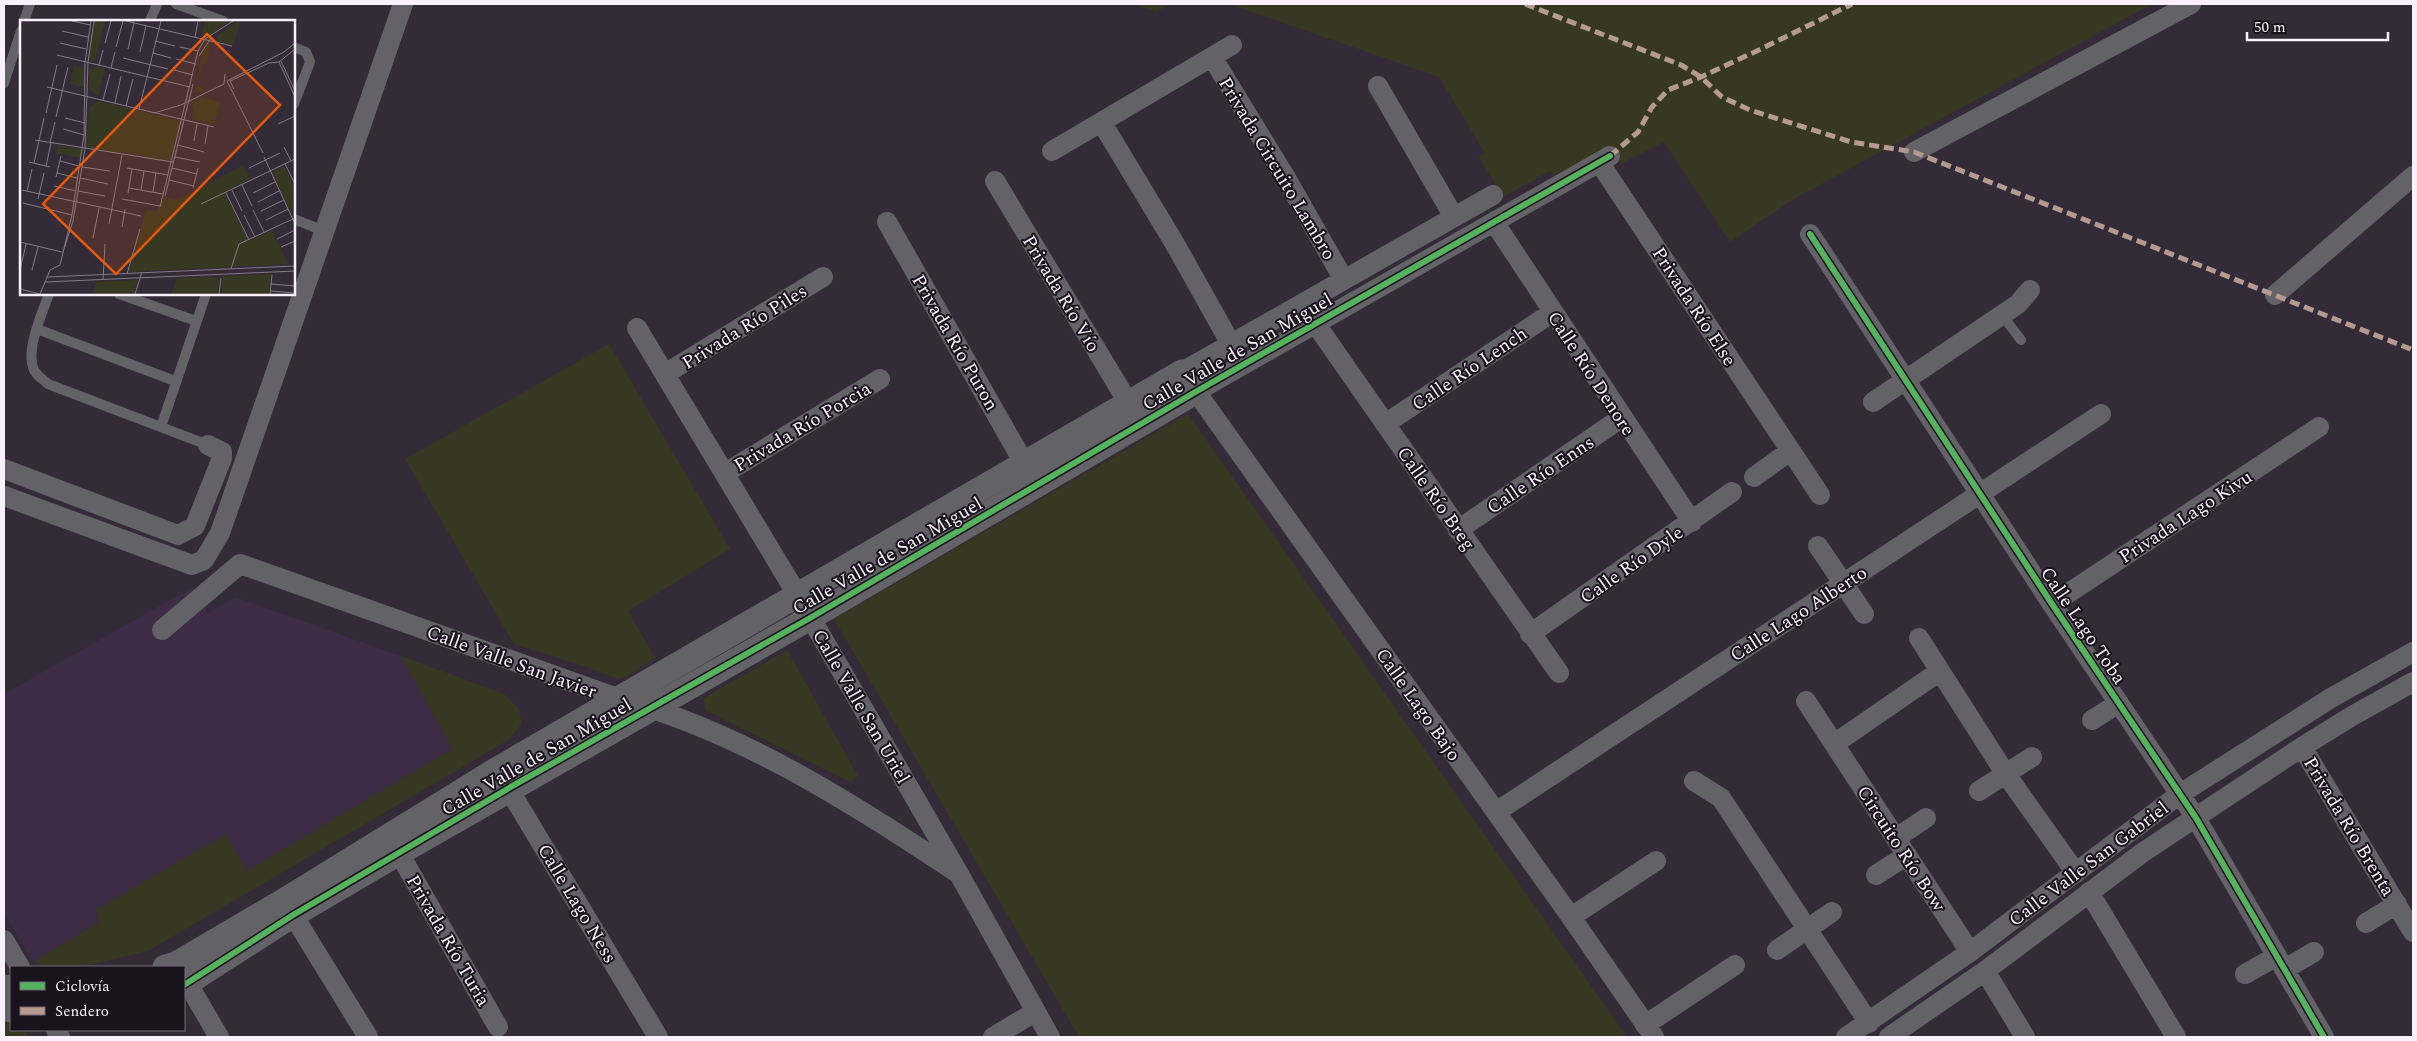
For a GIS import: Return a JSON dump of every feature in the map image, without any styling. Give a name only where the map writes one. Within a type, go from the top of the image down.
[{"type":"street","points":[[4,496],[192,565],[204,560],[220,533],[403,4]]},
{"type":"street","points":[[1914,152],[2191,4]]},
{"type":"street","name":"Privada Circuito Lambro","points":[[1052,151],[1232,45]]},
{"type":"street","name":"Privada Circuito Lambro","points":[[1212,57],[1286,178],[1344,280]]},
{"type":"street","points":[[1378,86],[1454,217]]},
{"type":"street","points":[[1102,123],[1175,244],[1232,344]]},
{"type":"street","name":"Calle Valle de San Miguel","points":[[186,984],[293,915],[399,852],[620,699],[1024,462],[1129,404],[1189,381],[1315,323],[1605,159]]},
{"type":"street","name":"Privada Río Else","points":[[1605,159],[1790,451],[1820,495]]},
{"type":"street","points":[[2275,295],[2413,176]]},
{"type":"street","name":"Privada Río Vío","points":[[995,181],[1129,404]]},
{"type":"street","name":"Calle Valle de San Miguel","points":[[169,966],[176,964],[285,900],[502,779],[652,708],[810,618],[1189,381],[1232,344],[1493,195]]},
{"type":"street","name":"Privada Río Puron","points":[[887,222],[1024,462]]},
{"type":"street","name":"Calle Río Denore","points":[[1494,222],[1621,418],[1692,522]]},
{"type":"street","name":"Calle Lago Toba","points":[[1810,234],[2052,604],[2196,818],[2324,1037]]},
{"type":"street","name":"Privada Río Piles","points":[[665,374],[823,277]]},
{"type":"street","points":[[1873,402],[2018,304],[2030,290]]},
{"type":"street","name":"Calle Río Lench","points":[[1385,424],[1553,312]]},
{"type":"street","name":"Calle Río Breg","points":[[1315,323],[1559,673]]},
{"type":"street","name":"Calle Valle San Uriel","points":[[637,328],[798,596],[959,874],[1050,1037]]},
{"type":"street","name":"Privada Río Porcia","points":[[725,473],[880,379]]},
{"type":"street","name":"Calle Lago Bajo","points":[[1189,381],[1571,917],[1649,1031]]},
{"type":"street","name":"Calle Lago Alberto","points":[[1496,812],[2101,414]]},
{"type":"street","name":"Calle Río Enns","points":[[1458,530],[1621,418]]},
{"type":"street","name":"Privada Lago Kivu","points":[[2052,604],[2319,427]]},
{"type":"street","points":[[4,469],[178,535],[195,526],[222,458],[222,452],[208,445]]},
{"type":"street","points":[[1754,477],[1790,451]]},
{"type":"street","name":"Calle Río Dyle","points":[[1530,634],[1692,522],[1732,492]]},
{"type":"street","points":[[1818,546],[1864,614]]},
{"type":"street","name":"Calle Valle San Javier","points":[[162,630],[240,564],[620,699],[652,708],[706,729],[785,766],[877,819],[959,874]]},
{"type":"street","points":[[1919,638],[2005,773],[2076,873]]},
{"type":"street","name":"Calle Valle San Gabriel","points":[[1846,1037],[1970,952],[2180,794],[2331,698],[2413,652]]},
{"type":"street","points":[[1834,744],[1940,672]]},
{"type":"street","name":"Calle Valle San Gabriel","points":[[1889,1037],[1985,971],[2089,892],[2196,818],[2302,747],[2413,682]]},
{"type":"street","name":"Circuito Río Bow","points":[[1806,701],[1970,952]]},
{"type":"street","points":[[2092,720],[2118,703]]},
{"type":"street","name":"Privada Río Brenta","points":[[2302,747],[2397,904],[2412,925]]},
{"type":"street","points":[[1979,790],[2032,757]]},
{"type":"street","name":"Calle Lago Ness","points":[[502,779],[658,1037]]},
{"type":"street","points":[[1694,781],[1721,798],[1869,1023]]},
{"type":"street","points":[[1896,838],[1926,818]]},
{"type":"street","name":"Privada Río Turia","points":[[399,852],[498,1026]]},
{"type":"street","points":[[1876,875],[1907,855]]},
{"type":"street","points":[[1571,917],[1656,860]]},
{"type":"street","points":[[2089,892],[2176,1037]]},
{"type":"street","points":[[2366,923],[2397,904]]},
{"type":"street","points":[[1777,950],[1832,912]]},
{"type":"street","points":[[293,915],[368,1037]]},
{"type":"street","points":[[4,940],[19,966]]},
{"type":"street","points":[[2245,974],[2314,952]]},
{"type":"street","points":[[1649,1031],[1735,965]]},
{"type":"street","points":[[1985,971],[2025,1037]]},
{"type":"street","points":[[186,984],[219,1037]]},
{"type":"street","points":[[993,1037],[1035,1012]]},
{"type":"lane","points":[[24,20],[30,4]]},
{"type":"lane","points":[[150,20],[157,4]]},
{"type":"lane","points":[[176,4],[220,20]]},
{"type":"lane","points":[[4,83],[20,34]]},
{"type":"lane","points":[[295,47],[306,52],[310,62],[296,93]]},
{"type":"lane","points":[[295,219],[324,231]]},
{"type":"lane","points":[[49,295],[30,357],[34,372],[48,384],[208,445]]},
{"type":"lane","points":[[122,295],[196,321]]},
{"type":"lane","points":[[161,427],[206,295]]},
{"type":"lane","points":[[2002,315],[2021,340]]},
{"type":"lane","points":[[37,329],[175,381]]},
{"type":"shaded area","points":[[193,587],[207,614],[235,597],[401,656],[453,749],[247,872],[226,835],[99,922],[33,962],[4,913],[4,694]]},
{"type":"green space","points":[[1133,4],[1170,4],[1156,12]]},
{"type":"green space","points":[[1229,4],[2152,4],[1792,200],[1730,242],[1664,142],[1621,164],[1610,147],[1555,175],[1550,171],[1503,197],[1479,157],[1485,153],[1439,77]]},
{"type":"green space","points":[[609,344],[730,549],[628,611],[655,658],[630,675],[618,679],[514,644],[405,459]]},
{"type":"green space","points":[[1188,414],[1627,1037],[1079,1037],[834,619]]},
{"type":"green space","points":[[787,650],[858,776],[850,782],[705,710],[704,698]]},
{"type":"green space","points":[[401,656],[504,694],[518,708],[522,723],[510,739],[148,951],[79,966],[45,966],[33,962],[99,922],[96,910],[226,834],[247,871],[452,749]]},
{"type":"green space","points":[[4,1022],[10,1023],[10,1031],[25,1031],[30,1037],[4,1037]]},
{"type":"marked path","points":[[1525,4],[1681,65],[1701,77],[1722,97],[1750,110],[1851,142],[1914,152],[2413,350]]},
{"type":"marked path","points":[[1610,156],[1638,132],[1652,107],[1668,90],[1701,77],[1852,4]]},
{"type":"cycle path","points":[[185,984],[293,915],[509,788],[810,618],[1197,391],[1610,156]]},
{"type":"cycle path","points":[[1810,234],[2052,604],[2196,818],[2324,1037]]}]
